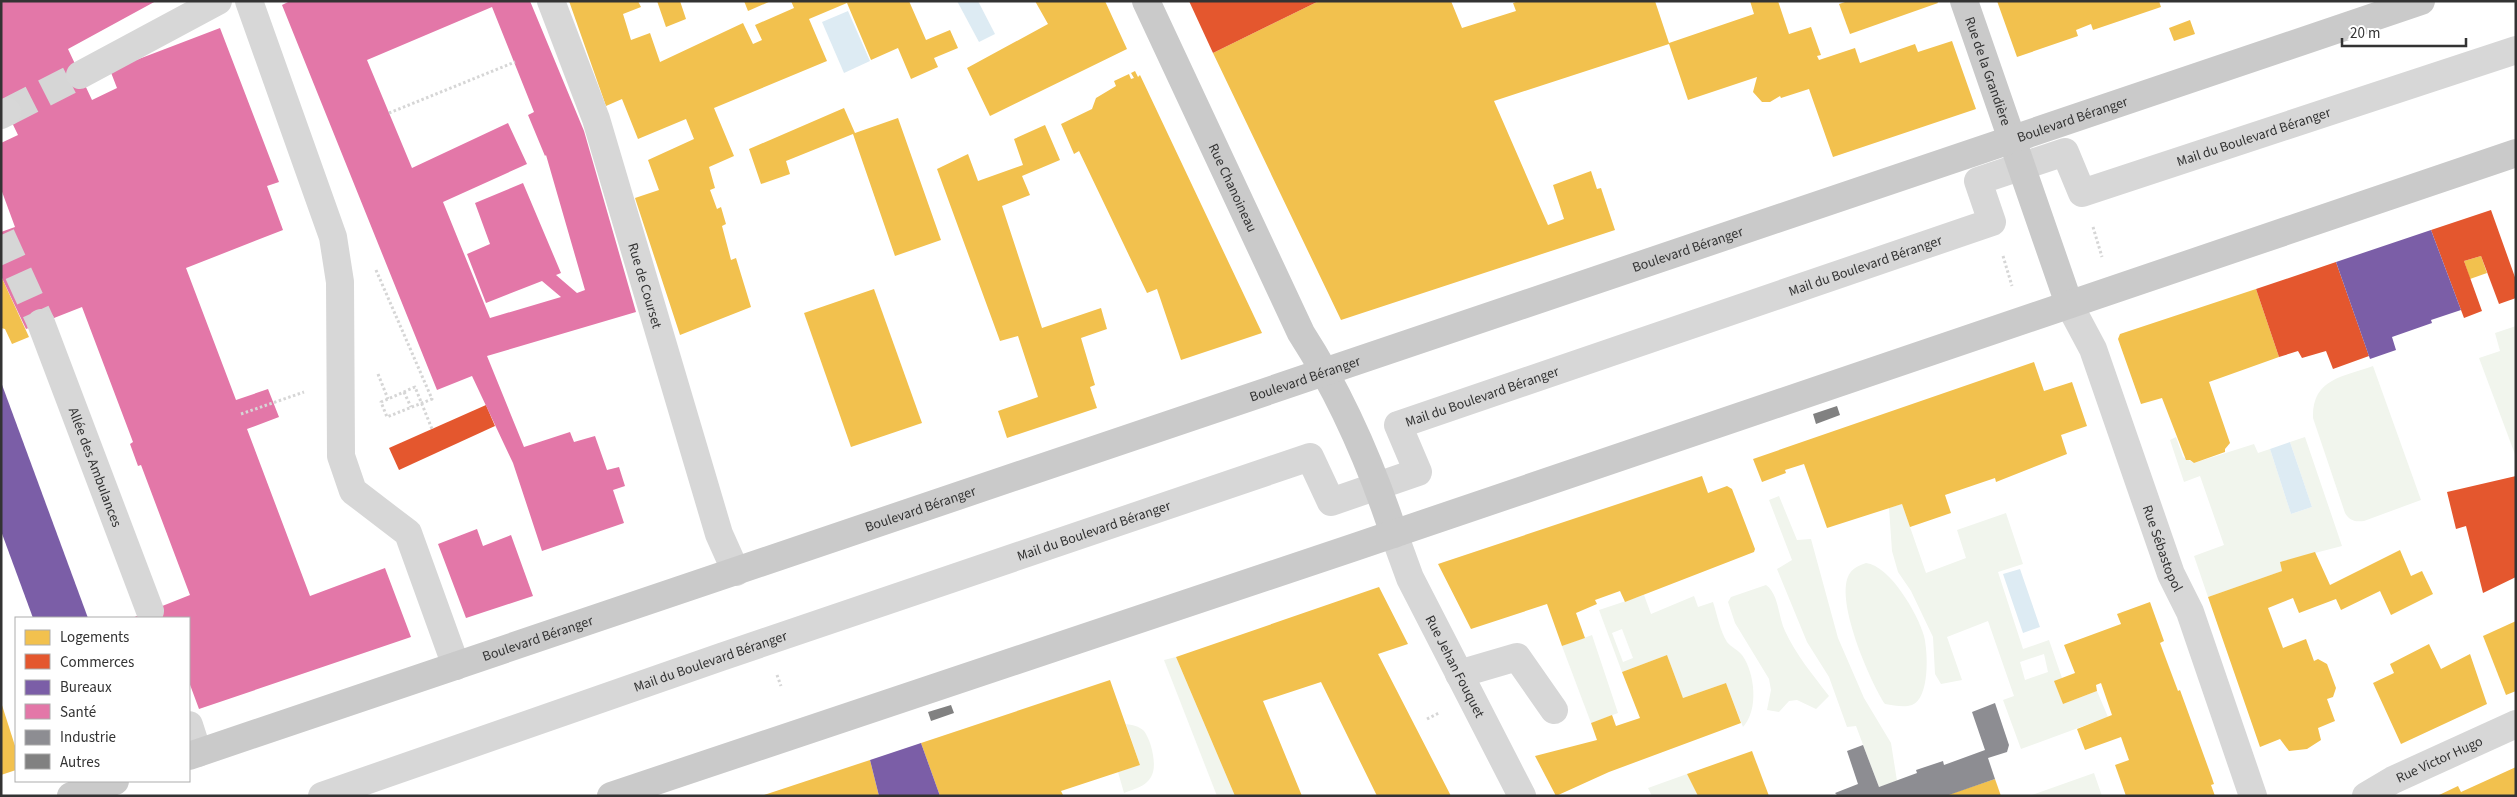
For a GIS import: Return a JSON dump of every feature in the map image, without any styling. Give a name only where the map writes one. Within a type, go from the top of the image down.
[{"type":"main road","name":"Rue Chanoineau","points":[[1146,1],[1301,333],[1326,372],[1378,486],[1394,534]]},
{"type":"main road","name":"Rue de la Grandière","points":[[1964,1],[2011,140],[2023,166],[2069,304]]},
{"type":"main road","name":"Boulevard Béranger","points":[[194,754],[2421,1]]},
{"type":"main road","points":[[611,796],[1394,534],[2516,153]]},
{"type":"main road","points":[[71,796],[112,782]]},
{"type":"street","points":[[80,75],[218,1]]},
{"type":"street","points":[[249,1],[333,237],[340,282],[341,456],[353,491],[408,533],[456,666]]},
{"type":"street","name":"Rue de Courset","points":[[552,1],[596,119],[719,534],[736,572]]},
{"type":"street","name":"Mail du Boulevard Béranger","points":[[322,796],[721,657],[1310,457],[1331,502],[1418,472],[1398,425],[1992,222],[1978,181],[2065,152],[2082,193],[2516,50]]},
{"type":"street","name":"Rue Sébastopol","points":[[2069,304],[2093,349],[2171,574],[2190,612],[2253,796]]},
{"type":"street","name":"Allée des Ambulances","points":[[41,323],[150,611]]},
{"type":"street","name":"Rue Jehan Fouquet","points":[[1394,534],[1410,578],[1522,796]]},
{"type":"street","points":[[1459,674],[1518,657],[1554,710]]},
{"type":"street","name":"Rue Victor Hugo","points":[[2366,796],[2393,780],[2516,724]]},
{"type":"street","points":[[190,731],[194,754]]},
{"type":"path","points":[[389,113],[515,62]]},
{"type":"path","points":[[333,237],[365,245],[432,399],[422,403],[411,408],[387,417],[381,402],[415,387],[422,403],[432,429]]},
{"type":"path","points":[[404,392],[411,408]]},
{"type":"path","points":[[1427,719],[1442,712]]},
{"type":"shaded area","points":[[957,1],[978,1],[995,34],[979,42]]},
{"type":"shaded area","points":[[848,11],[870,61],[844,73],[822,22]]},
{"type":"shaded area","points":[[2516,326],[2516,457],[2479,358],[2500,351],[2495,333]]},
{"type":"shaded area","points":[[2373,366],[2421,500],[2364,521],[2358,521],[2351,519],[2345,513],[2313,418],[2314,405],[2323,387],[2340,377]]},
{"type":"shaded area","points":[[2176,437],[2183,457],[2194,463],[2254,444],[2258,453],[2270,449],[2291,514],[2312,507],[2290,442],[2305,437],[2342,546],[2280,562],[2282,571],[2208,597],[2194,556],[2224,545],[2200,476],[2184,482],[2170,440]]},
{"type":"shaded area","points":[[2290,442],[2312,507],[2291,514],[2270,449]]},
{"type":"shaded area","points":[[1779,496],[1797,540],[1811,539],[1838,638],[1864,698],[1891,743],[1897,781],[1879,787],[1856,726],[1847,727],[1829,677],[1807,642],[1777,569],[1792,560],[1769,500]]},
{"type":"shaded area","points":[[1902,504],[1926,573],[1966,558],[1957,530],[2006,513],[2023,564],[1998,572],[2023,649],[2049,640],[2062,678],[2055,682],[2063,704],[2097,691],[2108,717],[2021,749],[2003,700],[2014,696],[1988,621],[1947,637],[1962,680],[1941,684],[1935,674],[1933,637],[1911,591],[1898,572],[1892,551],[1889,508]],"holes":[[[2044,654],[2048,672],[2025,680],[2020,662]]]},
{"type":"shaded area","points":[[1866,563],[1875,566],[1884,573],[1902,592],[1916,616],[1924,636],[1927,663],[1925,684],[1918,701],[1909,706],[1885,704],[1878,693],[1856,639],[1846,600],[1846,585],[1850,573],[1858,566]]},
{"type":"shaded area","points":[[2020,569],[2040,627],[2023,633],[2003,574]]},
{"type":"shaded area","points":[[1766,585],[1773,594],[1789,640],[1805,665],[1829,696],[1816,709],[1797,700],[1789,701],[1779,712],[1767,710],[1771,690],[1769,679],[1735,623],[1728,602],[1731,597]]},
{"type":"shaded area","points":[[1644,595],[1651,614],[1694,596],[1698,607],[1713,602],[1725,638],[1742,655],[1750,671],[1753,701],[1748,720],[1743,727],[1726,683],[1683,698],[1667,655],[1622,672],[1599,610]],"holes":[[[1622,629],[1633,658],[1623,662],[1612,633]]]},
{"type":"shaded area","points":[[1592,635],[1618,713],[1591,723],[1562,646]]},
{"type":"shaded area","points":[[1176,657],[1235,796],[1217,796],[1164,660]]},
{"type":"shaded area","points":[[1126,724],[1138,727],[1147,735],[1154,766],[1151,777],[1146,783],[1124,793],[1118,772],[1140,765]]},
{"type":"shaded area","points":[[2094,773],[2102,796],[2029,796]]},
{"type":"shaded area","points":[[1687,774],[1698,796],[1652,796],[1648,788]]},
{"type":"building: Logements","points":[[569,1],[638,1],[641,7],[623,14],[631,40],[650,33],[660,62],[743,23],[753,44],[762,40],[755,25],[794,8],[791,1],[909,1],[926,40],[950,30],[958,48],[934,58],[938,67],[911,79],[898,48],[871,60],[847,3],[809,19],[827,61],[714,108],[734,156],[709,167],[715,188],[710,190],[717,209],[721,207],[726,224],[722,226],[731,260],[736,258],[751,307],[680,335],[635,198],[659,190],[648,160],[694,139],[686,119],[638,139],[622,99],[606,106]]},
{"type":"building: Logements","points":[[657,1],[680,1],[686,19],[666,27]]},
{"type":"building: Logements","points":[[744,1],[771,1],[748,11]]},
{"type":"building: Logements","points":[[1035,1],[1105,1],[1127,49],[990,116],[967,68],[1048,24]]},
{"type":"building: Logements","points":[[1319,1],[1451,1],[1462,28],[1516,11],[1513,3],[1519,1],[1655,1],[1669,43],[1754,14],[1750,1],[1778,1],[1789,34],[1811,27],[1821,55],[1817,56],[1819,60],[1855,48],[1860,63],[1915,44],[1918,52],[1952,41],[1976,109],[1833,157],[1809,89],[1781,98],[1780,96],[1770,102],[1762,102],[1753,92],[1757,77],[1688,100],[1669,44],[1494,101],[1548,225],[1564,219],[1553,185],[1591,171],[1597,189],[1601,188],[1615,230],[1341,320],[1213,53]]},
{"type":"building: Logements","points":[[1848,1],[1937,1],[1938,3],[1850,34],[1839,4]]},
{"type":"building: Logements","points":[[1997,1],[2159,1],[2161,7],[2093,30],[2091,24],[2076,30],[2078,36],[2017,57]]},
{"type":"building: Logements","points":[[2190,20],[2195,34],[2174,41],[2169,28]]},
{"type":"building: Logements","points":[[1135,71],[1138,77],[1140,75],[1262,333],[1181,360],[1157,289],[1147,293],[1079,151],[1074,154],[1061,124],[1092,109],[1096,98],[1116,86],[1114,81],[1129,74],[1131,79],[1134,78],[1131,73]]},
{"type":"building: Logements","points":[[844,108],[855,133],[898,118],[941,240],[895,256],[853,134],[786,161],[790,174],[761,184],[749,149]]},
{"type":"building: Logements","points":[[1045,125],[1060,160],[1022,176],[1030,195],[1002,206],[1042,328],[1101,308],[1107,329],[1081,338],[1095,385],[1090,387],[1097,408],[1007,438],[998,411],[1038,397],[1018,336],[1000,341],[937,169],[968,154],[978,181],[1023,165],[1014,139]]},
{"type":"building: Logements","points":[[2481,256],[2487,273],[2470,279],[2464,261]]},
{"type":"building: Logements","points":[[1,276],[29,337],[12,344],[5,329],[1,328]]},
{"type":"building: Logements","points":[[874,289],[922,423],[851,447],[804,313]]},
{"type":"building: Logements","points":[[2256,289],[2279,357],[2209,382],[2230,443],[2225,452],[2194,463],[2186,460],[2162,398],[2141,404],[2118,339],[2120,334]]},
{"type":"building: Logements","points":[[2034,362],[2044,391],[2072,382],[2087,426],[2061,435],[2067,454],[1996,482],[1995,478],[1945,495],[1951,513],[1910,527],[1902,504],[1827,528],[1804,464],[1785,470],[1786,473],[1762,482],[1753,459]]},
{"type":"building: Logements","points":[[1702,476],[1708,493],[1727,486],[1732,489],[1755,549],[1754,552],[1625,602],[1620,591],[1595,600],[1597,604],[1576,613],[1585,638],[1562,646],[1547,604],[1471,629],[1438,564]]},
{"type":"building: Logements","points":[[2400,550],[2411,576],[2422,571],[2433,594],[2391,615],[2380,591],[2341,610],[2336,599],[2299,613],[2293,598],[2268,608],[2283,648],[2306,639],[2314,661],[2318,659],[2327,664],[2336,688],[2333,697],[2327,699],[2335,721],[2318,728],[2321,740],[2307,749],[2289,751],[2280,739],[2260,747],[2208,597],[2282,571],[2280,562],[2315,552],[2330,585]]},
{"type":"building: Logements","points":[[1379,587],[1408,644],[1378,654],[1451,796],[1377,796],[1321,682],[1263,701],[1302,796],[1235,796],[1176,657]]},
{"type":"building: Logements","points":[[2150,602],[2164,641],[2160,643],[2178,691],[2180,690],[2212,778],[2214,784],[2211,785],[2215,796],[2126,796],[2115,765],[2129,760],[2121,737],[2085,750],[2077,729],[2112,715],[2101,683],[2096,685],[2097,691],[2063,704],[2054,681],[2075,673],[2064,645],[2121,624],[2117,614]]},
{"type":"building: Logements","points":[[2516,621],[2516,691],[2506,695],[2483,636]]},
{"type":"building: Logements","points":[[2429,644],[2441,669],[2470,654],[2487,704],[2401,744],[2373,683],[2394,673],[2390,664]]},
{"type":"building: Logements","points":[[1667,655],[1683,698],[1726,683],[1741,723],[1609,772],[1556,796],[1535,756],[1597,740],[1591,723],[1612,715],[1616,726],[1640,718],[1622,672]]},
{"type":"building: Logements","points":[[1110,680],[1140,765],[1061,791],[1063,795],[1060,796],[940,796],[921,743]]},
{"type":"building: Logements","points":[[1,702],[15,746],[15,770],[1,775]]},
{"type":"building: Logements","points":[[1752,751],[1769,796],[1698,796],[1687,774]]},
{"type":"building: Logements","points":[[870,760],[879,796],[764,796],[764,795]]},
{"type":"building: Logements","points":[[2516,767],[2516,796],[2437,796],[2458,786],[2461,792]]},
{"type":"building: Logements","points":[[1995,779],[2001,796],[1947,796],[1947,795]]},
{"type":"building: Commerces","points":[[1189,1],[1319,1],[1213,53]]},
{"type":"building: Commerces","points":[[2491,210],[2516,280],[2516,298],[2499,304],[2481,256],[2464,261],[2482,311],[2464,318],[2431,230]]},
{"type":"building: Commerces","points":[[2336,262],[2369,356],[2333,369],[2326,351],[2302,358],[2298,351],[2279,357],[2256,289]]},
{"type":"building: Commerces","points":[[486,405],[495,426],[399,470],[389,448]]},
{"type":"building: Commerces","points":[[2516,476],[2516,577],[2483,593],[2466,526],[2456,529],[2447,492]]},
{"type":"building: Bureaux","points":[[2431,230],[2461,310],[2431,320],[2432,323],[2392,337],[2396,350],[2370,359],[2336,262]]},
{"type":"building: Bureaux","points":[[1,382],[88,617],[33,617],[1,531]]},
{"type":"building: Bureaux","points":[[921,743],[940,796],[879,796],[870,760]]},
{"type":"building: Santé","points":[[1,1],[156,1],[68,49],[92,100],[117,88],[110,70],[220,28],[279,182],[267,186],[283,230],[186,268],[236,400],[268,389],[279,417],[247,429],[310,596],[385,568],[411,637],[199,709],[190,685],[190,617],[135,617],[190,595],[141,465],[138,466],[130,444],[133,442],[82,307],[26,329],[1,276],[1,232],[15,227],[1,189],[1,143],[18,135],[1,100]]},
{"type":"building: Santé","points":[[290,1],[530,1],[584,131],[636,312],[487,356],[524,447],[570,432],[574,442],[595,436],[607,470],[619,467],[625,486],[613,490],[624,523],[542,551],[513,463],[472,376],[437,390],[282,5]],"holes":[[[492,7],[534,112],[528,115],[546,155],[585,290],[577,293],[556,275],[561,273],[523,183],[475,203],[490,244],[467,254],[486,303],[542,281],[561,297],[490,318],[443,202],[527,164],[508,123],[412,168],[367,60]]]},
{"type":"building: Santé","points":[[477,529],[483,546],[511,535],[533,596],[466,618],[438,544]]},
{"type":"building: Industrie","points":[[1995,703],[2009,745],[2007,752],[1988,758],[1995,779],[1946,796],[1838,796],[1835,793],[1858,784],[1847,751],[1863,745],[1879,787],[1917,773],[1916,770],[1943,761],[1944,765],[1985,750],[1972,712]]},
{"type":"building: Autres","points":[[1837,406],[1840,415],[1816,424],[1813,414]]},
{"type":"building: Autres","points":[[951,705],[954,713],[931,721],[928,712]]},
{"type":"tunnel","points":[[7,112],[80,75]]},
{"type":"tunnel","points":[[1,235],[41,323]]}]
